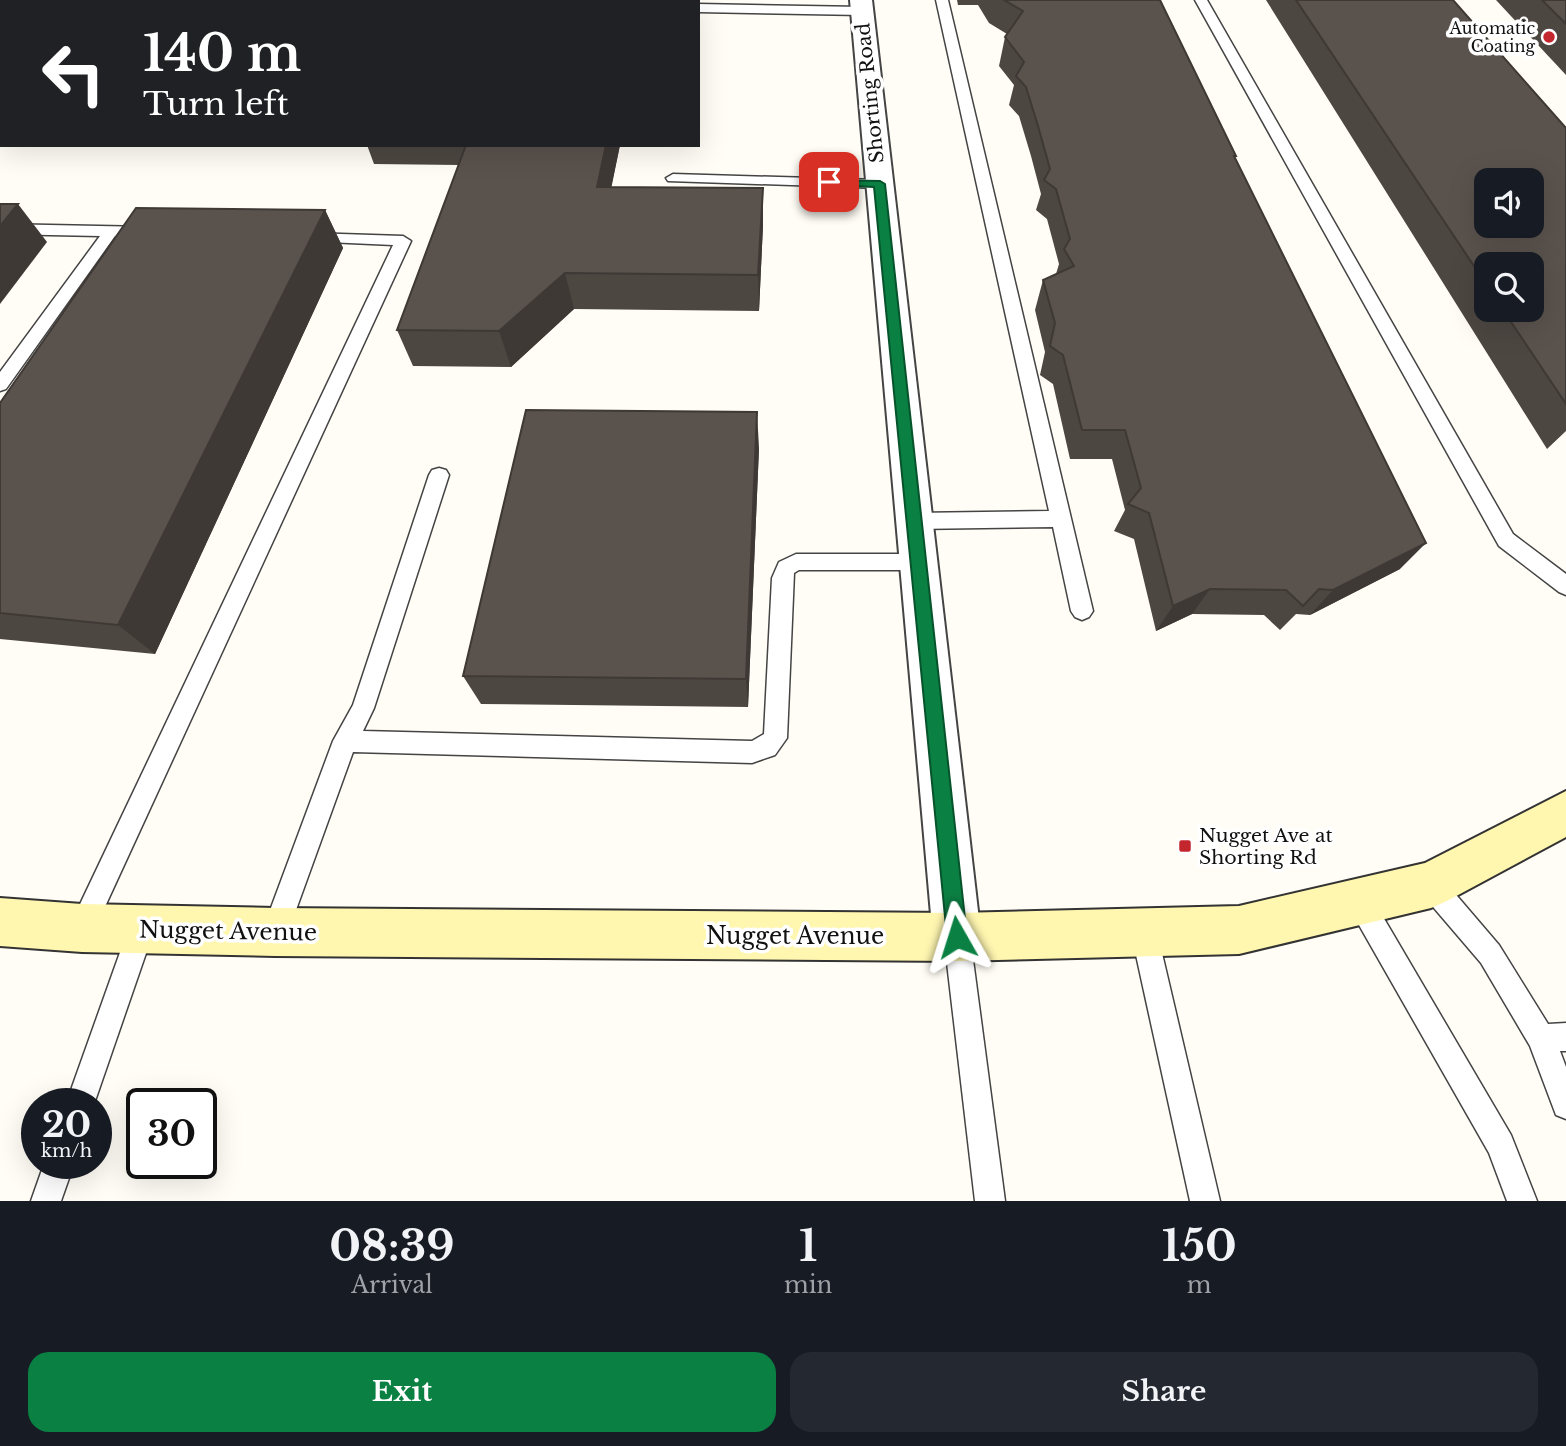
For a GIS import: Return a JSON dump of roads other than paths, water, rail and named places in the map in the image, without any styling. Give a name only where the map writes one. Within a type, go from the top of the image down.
[{"type":"street","name":"Shorting Road","points":[[862,5],[957,937]]},
{"type":"street","name":"Nugget Avenue","points":[[0,922],[141,930],[957,937],[1239,930],[1431,885],[1566,813]]},
{"type":"lane","points":[[942,0],[1082,611]]},
{"type":"lane","points":[[1201,0],[1506,540],[1566,586]]},
{"type":"lane","points":[[700,9],[862,5]]},
{"type":"lane","points":[[673,178],[880,184]]},
{"type":"lane","points":[[0,229],[167,233]]},
{"type":"lane","points":[[0,385],[111,231]]},
{"type":"lane","points":[[82,928],[403,241],[292,237]]},
{"type":"lane","points":[[275,932],[345,741],[363,708],[439,475]]},
{"type":"lane","points":[[914,521],[1060,519]]},
{"type":"lane","points":[[345,741],[752,751],[766,747],[775,738],[782,578],[786,568],[796,562],[917,562]]},
{"type":"lane","points":[[1431,885],[1490,954],[1554,1038],[1566,1105]]},
{"type":"lane","points":[[1360,902],[1501,1145],[1522,1201]]},
{"type":"lane","points":[[86,1088],[141,930]]},
{"type":"lane","points":[[1144,932],[1205,1201]]},
{"type":"lane","points":[[957,937],[989,1201]]},
{"type":"lane","points":[[46,1201],[54,1179]]},
{"type":"place","name":"Automatic Coating","points":[[1549,37]]},
{"type":"place","name":"Nugget Ave at Shorting Rd","points":[[1185,846]]}]
